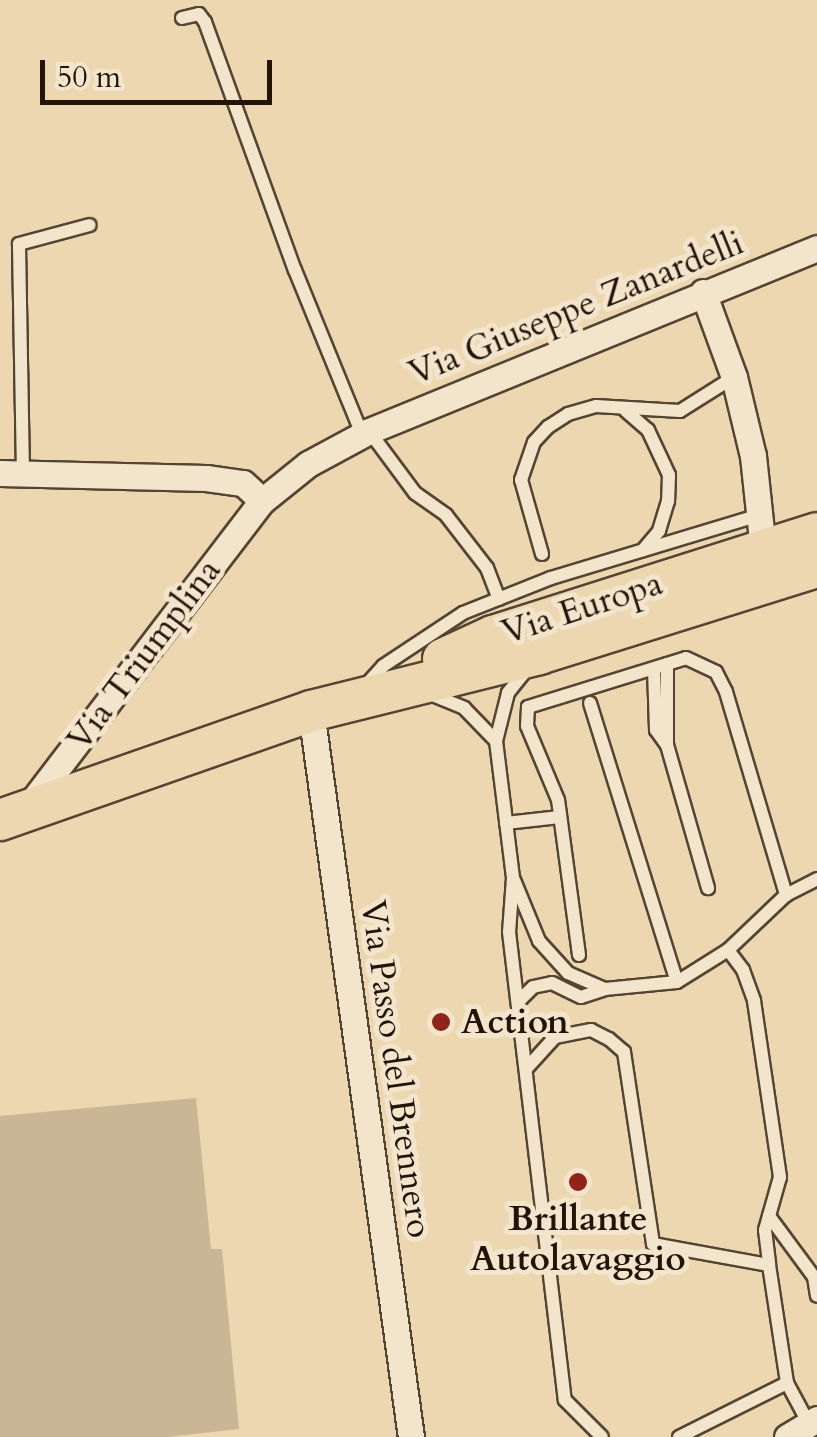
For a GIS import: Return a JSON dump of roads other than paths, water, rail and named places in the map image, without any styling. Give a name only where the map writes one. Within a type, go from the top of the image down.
[{"type":"main road","name":"Via Europa","points":[[352,700],[493,636],[763,532],[817,532]]},
{"type":"main road","name":"Via Europa","points":[[310,712],[539,654],[817,567]]},
{"type":"main road","name":"Via Triumplina","points":[[14,814],[310,712]]},
{"type":"street","name":"Via Giuseppe Zanardelli","points":[[262,501],[308,464],[366,432],[817,248]]},
{"type":"street","points":[[703,292],[734,377],[763,532]]},
{"type":"street","points":[[11,473],[206,478],[243,483],[262,501]]},
{"type":"street","name":"Via Triumplina","points":[[14,814],[262,501]]},
{"type":"street","name":"Via Passo del Brennero","points":[[310,712],[411,1437]]},
{"type":"lane","points":[[182,18],[199,14],[205,22],[295,270],[366,432],[415,494],[446,515],[487,568],[499,599]]},
{"type":"lane","points":[[11,473],[19,244],[90,225]]},
{"type":"lane","points":[[542,554],[522,480],[534,442],[568,414],[596,406],[680,412],[734,377]]},
{"type":"lane","points":[[626,411],[648,430],[669,476],[668,501],[659,531],[644,550]]},
{"type":"lane","points":[[352,700],[383,666],[463,614],[499,599],[644,550],[763,532]]},
{"type":"lane","points":[[539,654],[508,693],[496,741],[514,878],[539,941],[568,973],[605,989]]},
{"type":"lane","points":[[579,955],[555,787],[527,726],[528,707],[686,658],[702,662],[716,672],[726,692],[786,895]]},
{"type":"lane","points":[[661,666],[656,730],[667,745],[708,888]]},
{"type":"lane","points":[[411,686],[464,708],[496,741]]},
{"type":"lane","points":[[590,704],[677,982]]},
{"type":"lane","points":[[506,823],[560,817]]},
{"type":"lane","points":[[514,878],[509,932],[564,1400],[602,1437]]},
{"type":"lane","points":[[518,1002],[533,987],[552,983],[581,997],[605,989],[677,982],[728,950],[786,895],[817,879]]},
{"type":"lane","points":[[728,950],[742,970],[754,1001],[780,1177],[765,1230],[769,1265],[788,1383],[804,1427]]},
{"type":"lane","points":[[526,1070],[555,1036],[592,1030],[608,1039],[624,1052],[653,1244],[769,1265]]},
{"type":"lane","points":[[769,1216],[814,1277],[817,1296]]},
{"type":"lane","points":[[678,1437],[788,1383]]},
{"type":"place","name":"Action","points":[[441,1022]]},
{"type":"place","name":"Brillante Autolavaggio","points":[[578,1182]]}]
